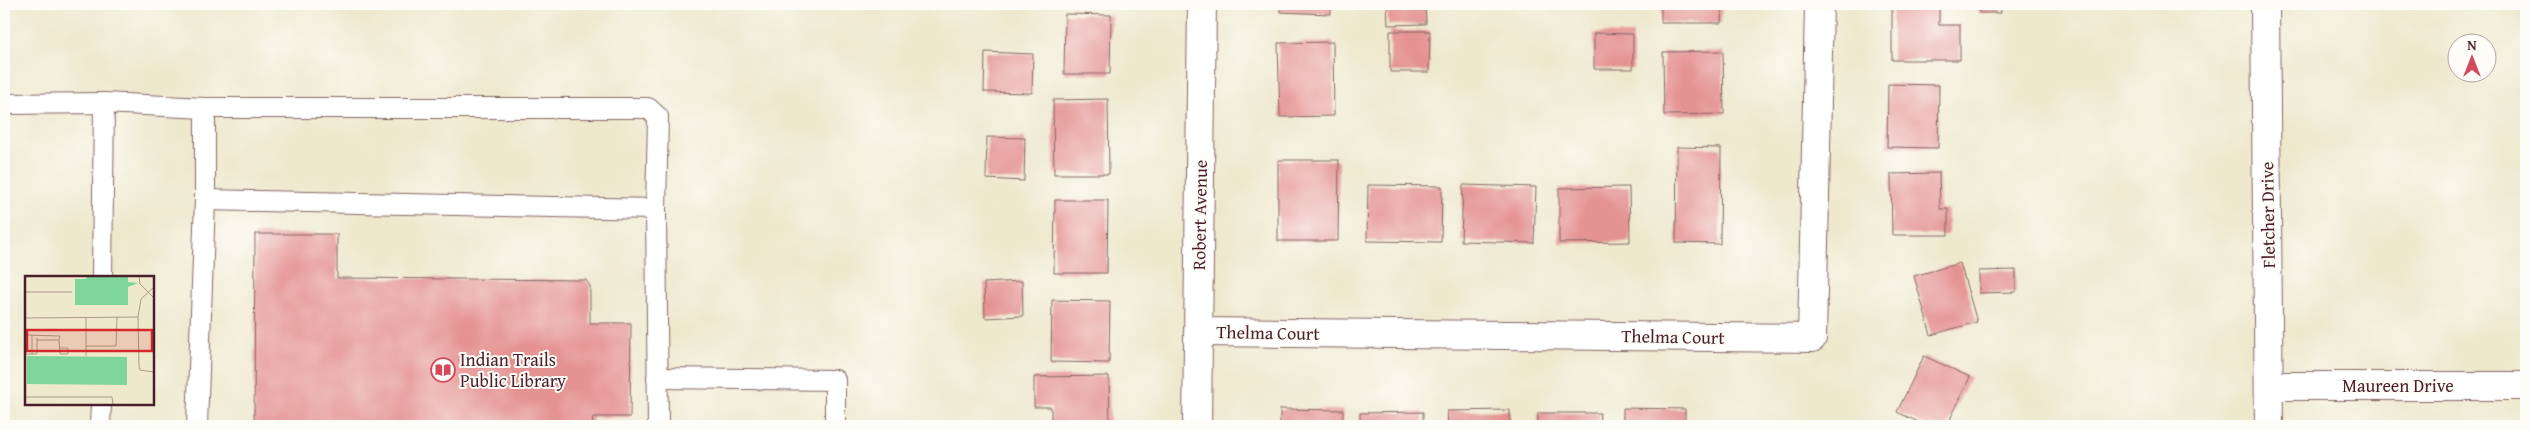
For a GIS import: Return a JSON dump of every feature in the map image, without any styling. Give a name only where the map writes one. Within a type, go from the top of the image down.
[{"type":"street","name":"Robert Avenue","points":[[1197,426],[1202,4]]},
{"type":"street","name":"Thelma Court","points":[[1199,332],[1812,338],[1819,4]]},
{"type":"street","name":"Fletcher Drive","points":[[2265,4],[2269,426]]},
{"type":"street","name":"Maureen Drive","points":[[2270,386],[2526,386]]},
{"type":"lane","points":[[102,276],[104,103]]},
{"type":"lane","points":[[4,104],[104,103],[205,108],[648,108],[658,117],[656,208],[658,426]]},
{"type":"lane","points":[[197,426],[205,200],[205,108]]},
{"type":"lane","points":[[205,200],[656,208]]},
{"type":"lane","points":[[658,378],[836,380],[835,426]]},
{"type":"lane","points":[[100,405],[100,426]]},
{"type":"building","points":[[1280,4],[1331,4],[1331,14],[1280,12]]},
{"type":"building","points":[[1387,4],[1425,4],[1426,24],[1388,25]]},
{"type":"building","points":[[1661,4],[1722,4],[1721,23],[1661,23]]},
{"type":"building","points":[[1892,4],[1939,4],[1939,25],[1960,25],[1960,60],[1892,60]]},
{"type":"building","points":[[1979,4],[2000,4],[2001,13],[1979,13]]},
{"type":"building","points":[[1065,14],[1111,15],[1110,74],[1064,74]]},
{"type":"building","points":[[1390,31],[1430,31],[1429,72],[1390,72]]},
{"type":"building","points":[[1594,33],[1633,34],[1633,69],[1594,69]]},
{"type":"building","points":[[1333,42],[1334,116],[1280,117],[1278,43]]},
{"type":"building","points":[[1723,51],[1724,114],[1664,115],[1663,52]]},
{"type":"building","points":[[985,52],[1033,54],[1032,93],[984,92]]},
{"type":"building","points":[[1888,84],[1939,85],[1938,148],[1887,147]]},
{"type":"building","points":[[1108,99],[1109,174],[1054,174],[1053,100]]},
{"type":"building","points":[[987,137],[1025,138],[1024,181],[986,179]]},
{"type":"building","points":[[1677,147],[1721,148],[1720,244],[1676,243]]},
{"type":"building","points":[[1278,160],[1339,160],[1338,241],[1278,241]]},
{"type":"building","points":[[1939,173],[1940,209],[1948,209],[1948,235],[1892,235],[1891,174]]},
{"type":"building","points":[[1368,185],[1442,186],[1441,242],[1367,241]]},
{"type":"building","points":[[1463,185],[1536,187],[1534,243],[1461,241]]},
{"type":"building","points":[[1629,187],[1630,242],[1559,243],[1559,188]]},
{"type":"building","points":[[1055,200],[1108,200],[1107,273],[1054,273]]},
{"type":"building","name":"Indian Trails Public Library","points":[[255,234],[337,234],[337,278],[586,280],[590,286],[590,323],[631,323],[630,417],[593,417],[592,426],[254,426]]},
{"type":"building","points":[[1960,263],[1977,322],[1931,335],[1914,276]]},
{"type":"building","points":[[2016,270],[2016,292],[1979,293],[1979,271]]},
{"type":"building","points":[[1022,281],[1023,316],[985,318],[984,283]]},
{"type":"building","points":[[1052,300],[1110,301],[1109,363],[1051,362]]},
{"type":"building","points":[[1924,356],[1970,377],[1947,426],[1927,426],[1897,412]]},
{"type":"building","points":[[1109,376],[1110,426],[1051,426],[1051,407],[1034,407],[1034,377]]},
{"type":"building","points":[[1623,408],[1685,409],[1685,426],[1623,426]]},
{"type":"building","points":[[1280,409],[1343,410],[1343,426],[1280,426]]},
{"type":"building","points":[[1510,410],[1510,426],[1448,426],[1447,411]]},
{"type":"building","points":[[1423,412],[1423,426],[1360,426],[1360,413]]},
{"type":"building","points":[[1538,413],[1600,413],[1599,426],[1538,426]]},
{"type":"place","name":"Indian Trails Public Library","points":[[443,370]]}]
